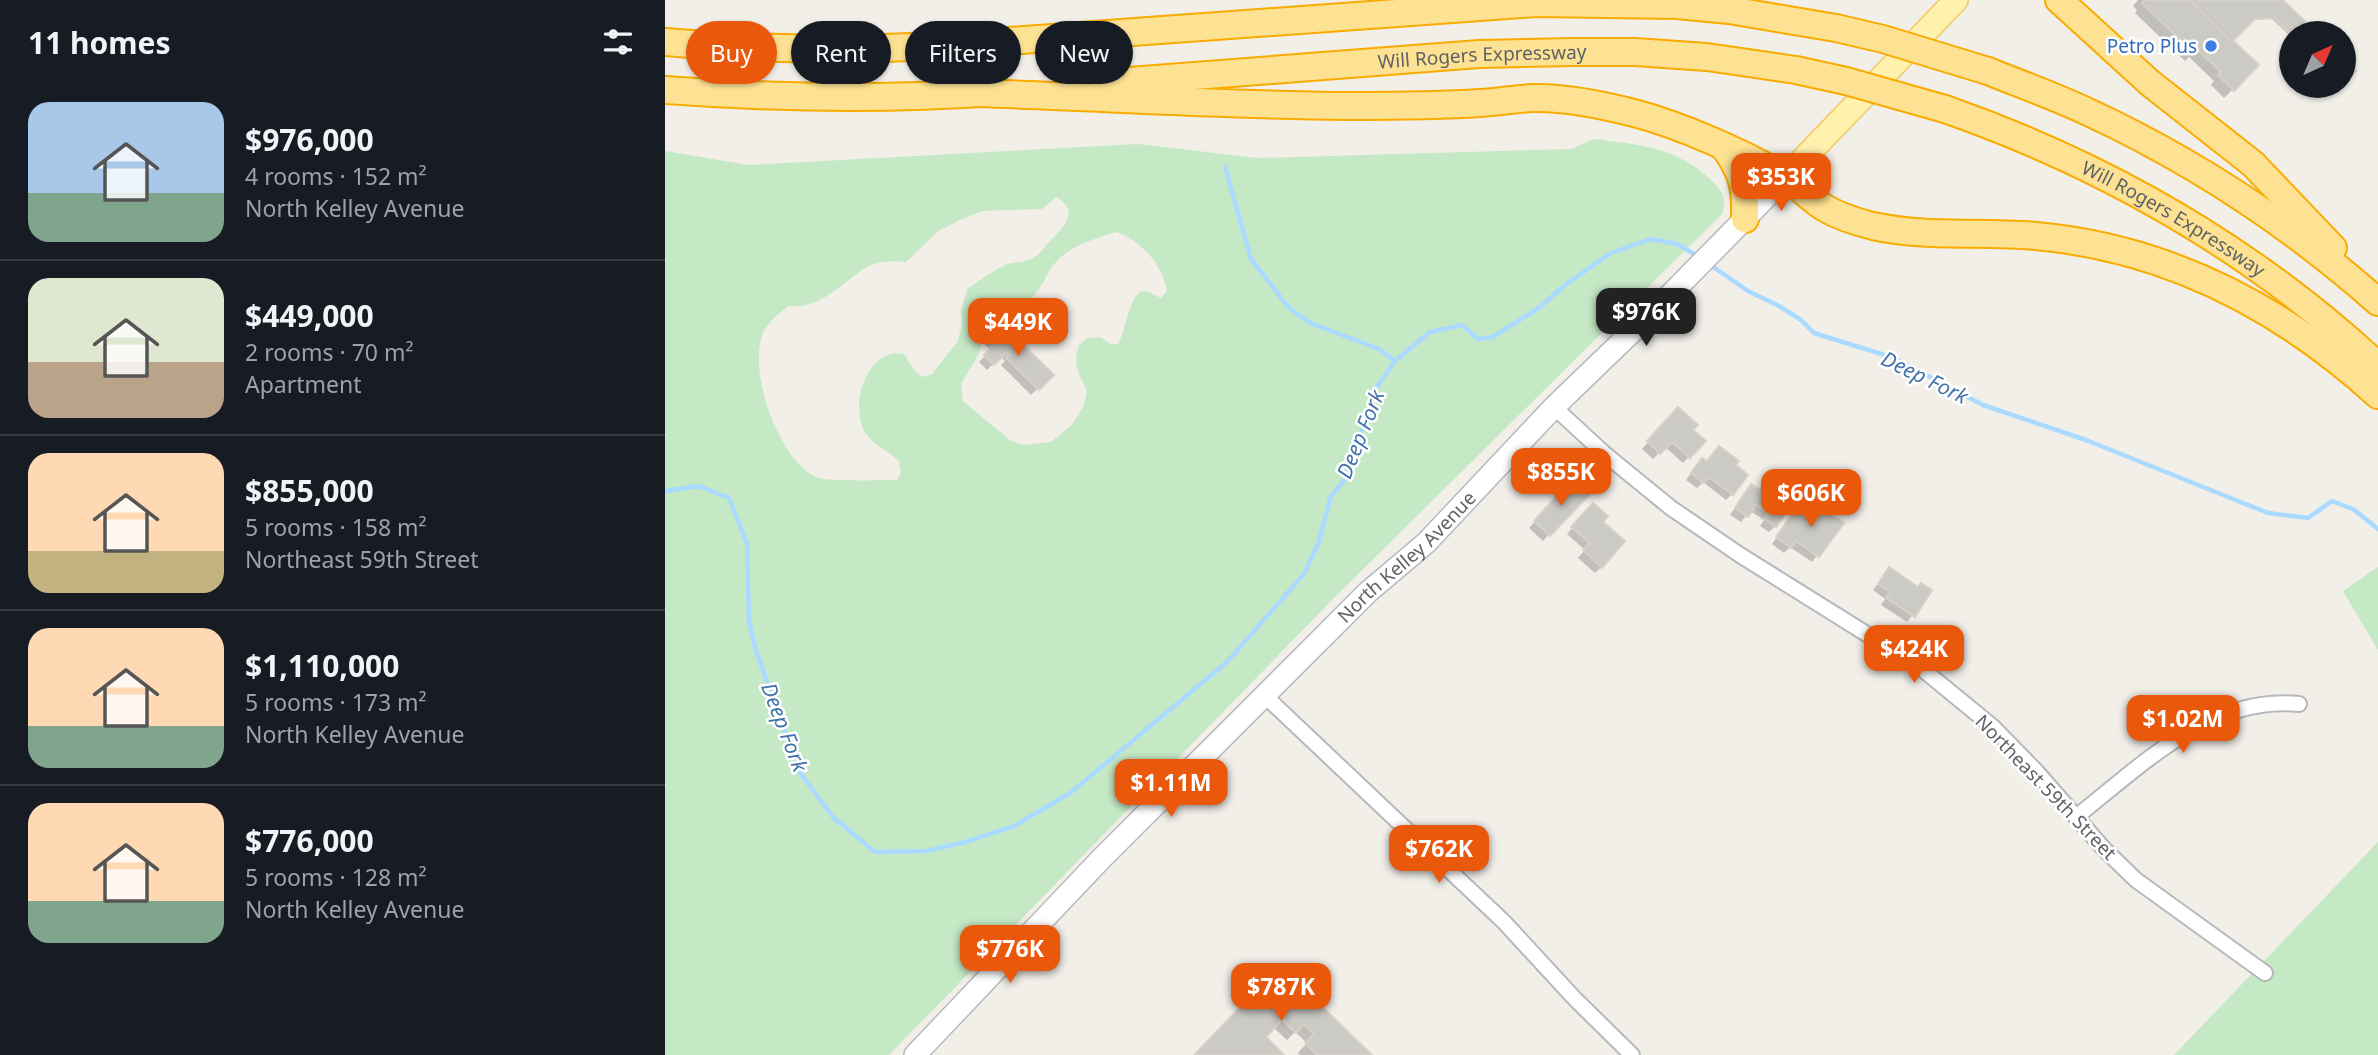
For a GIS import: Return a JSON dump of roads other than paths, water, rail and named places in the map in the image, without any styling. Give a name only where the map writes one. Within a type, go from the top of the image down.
[{"type":"highway","points":[[1335,16],[1416,0]]},
{"type":"highway","points":[[2059,0],[2150,83],[2253,164],[2378,294]]},
{"type":"highway","points":[[777,48],[848,50],[940,46],[1499,4],[1628,3],[1729,10],[1883,39],[1988,71],[2085,110],[2154,145],[2235,192],[2295,235],[2378,302]]},
{"type":"highway","points":[[665,37],[686,42]]},
{"type":"highway","points":[[665,42],[686,44]]},
{"type":"highway","name":"Will Rogers Expressway","points":[[665,90],[749,96],[852,98],[977,93],[1520,53],[1636,52],[1707,57],[1796,70],[1859,84],[1945,109],[2008,131],[2059,153],[2168,210],[2261,271],[2378,366]]},
{"type":"highway","points":[[977,93],[1345,106],[1481,103],[1534,98],[1582,103],[1634,113],[1674,126],[1786,177],[1823,207],[1865,224],[1925,233],[2000,233],[2071,240],[2130,252],[2194,274],[2252,302],[2298,331],[2348,368],[2378,395]]},
{"type":"highway","points":[[1724,148],[1739,168],[1746,192],[1745,219]]},
{"type":"main road","name":"North Kelley Avenue","points":[[1786,177],[1956,0]]},
{"type":"street","name":"North Kelley Avenue","points":[[915,1055],[1060,901],[1264,695],[1367,592],[1426,543],[1554,407],[1664,301],[1786,177]]},
{"type":"street","name":"Northeast 59th Street","points":[[1554,407],[1606,455],[1671,508],[1740,555],[1921,668],[1993,727],[2037,772],[2104,849],[2136,880],[2265,973]]},
{"type":"street","points":[[1264,695],[1504,922],[1575,999],[1632,1055]]},
{"type":"street","points":[[2076,817],[2180,736],[2225,714],[2278,702],[2299,704]]},
{"type":"waterway","points":[[1225,167],[1251,259],[1289,308],[1310,323],[1379,349],[1395,361]]},
{"type":"waterway","name":"Deep Fork","points":[[665,491],[699,486],[729,498],[747,544],[749,621],[756,651],[800,773],[833,817],[875,852],[926,851],[1014,826],[1070,793],[1227,662],[1304,574],[1318,544],[1331,496],[1346,478],[1376,388],[1395,361],[1430,332],[1462,325],[1478,339],[1493,337],[1540,307],[1565,285],[1611,253],[1651,239],[1677,244],[1699,257]]},
{"type":"waterway","name":"Deep Fork","points":[[1709,264],[1748,291],[1801,320],[1814,333],[1894,358],[1983,405],[2086,440],[2268,513],[2308,518],[2332,501],[2353,509],[2378,529]]},
{"type":"place","name":"Petro Plus","points":[[2211,46]]}]
